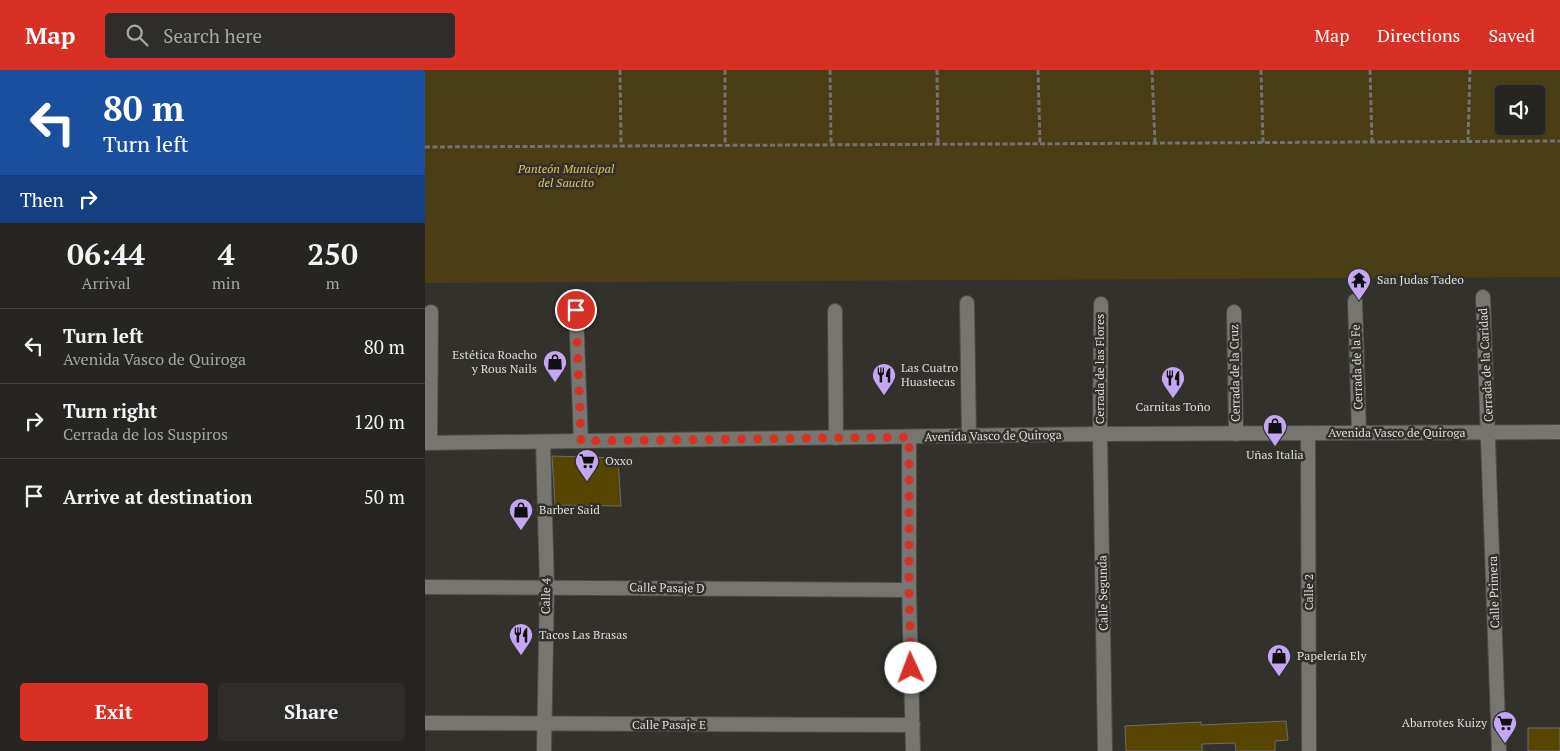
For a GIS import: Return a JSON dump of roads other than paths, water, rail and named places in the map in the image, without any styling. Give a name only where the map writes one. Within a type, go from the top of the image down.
[{"type":"street","name":"Cerrada de la Caridad","points":[[1483,297],[1489,433]]},
{"type":"street","name":"Cerrada de la Fe","points":[[1355,302],[1359,432]]},
{"type":"street","points":[[967,303],[969,436]]},
{"type":"street","name":"Cerrada de las Flores","points":[[1100,434],[1101,304]]},
{"type":"street","points":[[576,310],[581,441]]},
{"type":"street","points":[[835,310],[836,438]]},
{"type":"street","points":[[427,443],[431,312]]},
{"type":"street","name":"Cerrada de la Cruz","points":[[1234,312],[1236,434]]},
{"type":"street","name":"Avenida Vasco de Quiroga","points":[[427,443],[1100,434],[1560,432]]},
{"type":"street","name":"Calle 2","points":[[1308,433],[1309,751]]},
{"type":"street","name":"Calle Primera","points":[[1489,433],[1499,751]]},
{"type":"street","name":"Calle Segunda","points":[[1100,434],[1105,751]]},
{"type":"street","points":[[909,437],[909,590],[913,751]]},
{"type":"street","name":"Calle 4","points":[[543,442],[547,587],[544,751]]},
{"type":"street","name":"Calle Pasaje D","points":[[425,587],[909,590]]},
{"type":"street","name":"Calle Pasaje E","points":[[425,723],[913,726]]},
{"type":"place","name":"San Judas Tadeo","points":[[1359,301]]},
{"type":"place","name":"Estética Roacho y Rous Nails","points":[[555,383]]},
{"type":"place","name":"Las Cuatro Huastecas","points":[[884,396]]},
{"type":"place","name":"Carnitas Toño","points":[[1173,399]]},
{"type":"place","name":"Uñas Italia","points":[[1275,447]]},
{"type":"place","name":"Oxxo","points":[[587,482]]},
{"type":"place","name":"Barber Said","points":[[521,531]]},
{"type":"place","name":"Tacos Las Brasas","points":[[521,656]]},
{"type":"place","name":"Papelería Ely","points":[[1279,677]]},
{"type":"place","name":"Abarrotes Kuizy","points":[[1505,744]]},
{"type":"park label","name":"Panteón Municipal del Saucito","points":[[566,176]]}]
